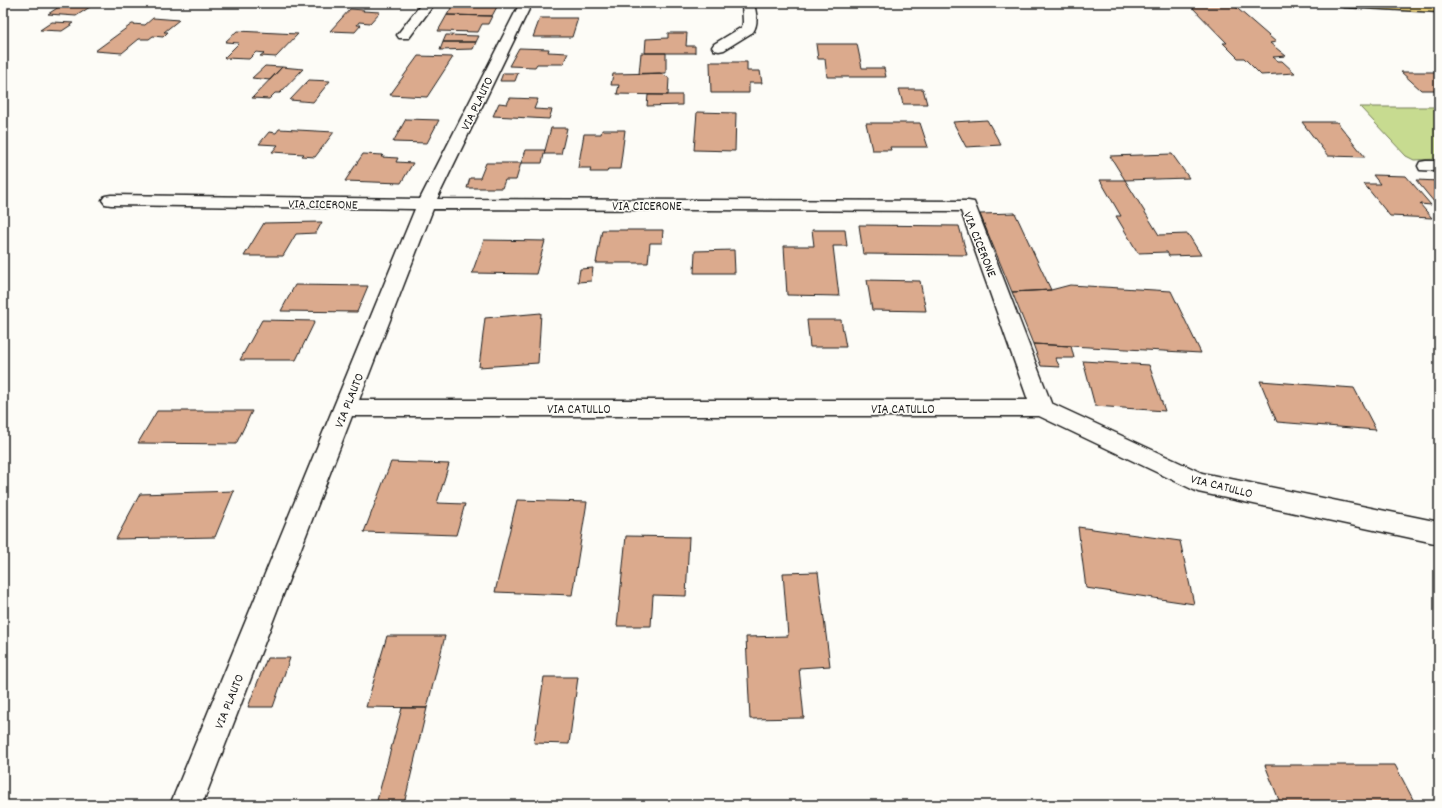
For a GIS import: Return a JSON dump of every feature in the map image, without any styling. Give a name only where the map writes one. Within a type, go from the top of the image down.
[{"type":"main road","points":[[1344,3],[1439,8]]},
{"type":"street","points":[[404,35],[429,3]]},
{"type":"street","name":"VIA PLAUTO","points":[[186,805],[426,204],[526,3]]},
{"type":"street","points":[[718,47],[748,29],[750,22],[748,3]]},
{"type":"street","name":"VIA CICERONE","points":[[111,200],[426,204],[968,206],[1042,408]]},
{"type":"street","name":"VIA CATULLO","points":[[345,408],[1042,408],[1198,482],[1439,533]]},
{"type":"green space","points":[[1360,107],[1439,107],[1439,159],[1414,160],[1406,156]]},
{"type":"building","points":[[65,3],[96,3],[76,16],[48,14]]},
{"type":"building","points":[[454,3],[499,3],[492,16],[447,15]]},
{"type":"building","points":[[1188,3],[1231,3],[1276,42],[1270,43],[1286,56],[1273,57],[1278,61],[1282,61],[1295,73],[1261,75],[1244,58],[1238,58],[1223,43],[1227,43]]},
{"type":"building","points":[[350,9],[380,12],[370,23],[359,22],[357,25],[361,25],[355,32],[330,31]]},
{"type":"building","points":[[447,15],[492,16],[488,24],[482,24],[478,32],[438,31]]},
{"type":"building","points":[[153,18],[179,20],[164,32],[168,32],[163,37],[153,36],[149,39],[139,39],[122,53],[95,51],[132,24],[145,25]]},
{"type":"building","points":[[540,18],[578,18],[572,37],[533,37]]},
{"type":"building","points":[[52,22],[74,23],[62,31],[40,30]]},
{"type":"building","points":[[237,31],[298,34],[276,57],[260,56],[264,53],[256,52],[249,59],[224,58],[239,43],[225,42]]},
{"type":"building","points":[[668,33],[687,33],[686,46],[695,46],[695,53],[645,53],[646,39],[668,38]]},
{"type":"building","points":[[446,35],[479,36],[476,42],[443,42]]},
{"type":"building","points":[[443,42],[476,42],[473,49],[440,50]]},
{"type":"building","points":[[816,44],[857,44],[862,68],[884,68],[886,77],[827,77],[825,59],[818,59]]},
{"type":"building","points":[[519,48],[549,49],[548,52],[568,53],[563,64],[537,64],[535,67],[509,66]]},
{"type":"building","points":[[641,53],[666,53],[666,73],[639,74]]},
{"type":"building","points":[[418,56],[453,57],[427,97],[390,95]]},
{"type":"building","points":[[710,62],[747,62],[747,71],[760,71],[762,83],[749,83],[749,93],[711,93]]},
{"type":"building","points":[[265,66],[282,67],[270,80],[252,78]]},
{"type":"building","points":[[282,67],[303,69],[280,93],[275,93],[269,99],[252,98]]},
{"type":"building","points":[[1401,72],[1439,72],[1439,90],[1421,90]]},
{"type":"building","points":[[503,73],[518,73],[515,81],[500,81]]},
{"type":"building","points":[[660,73],[669,78],[668,95],[617,94],[619,85],[611,85],[613,74]]},
{"type":"building","points":[[309,80],[330,81],[313,102],[290,100]]},
{"type":"building","points":[[899,89],[923,89],[927,104],[903,104]]},
{"type":"building","points":[[648,95],[682,95],[682,105],[647,106]]},
{"type":"building","points":[[510,98],[538,99],[534,109],[552,110],[549,119],[493,116],[499,103],[507,104]]},
{"type":"building","points":[[697,112],[736,113],[735,151],[694,150]]},
{"type":"building","points":[[406,119],[439,120],[427,143],[393,142]]},
{"type":"building","points":[[987,120],[1001,145],[966,147],[953,122]]},
{"type":"building","points":[[1302,122],[1337,122],[1365,157],[1328,156]]},
{"type":"building","points":[[866,123],[920,123],[928,147],[890,147],[891,150],[872,150]]},
{"type":"building","points":[[551,128],[567,128],[561,154],[544,154]]},
{"type":"building","points":[[279,129],[334,132],[315,157],[302,156],[304,154],[272,152],[278,145],[259,144],[269,132],[276,133]]},
{"type":"building","points":[[602,130],[625,130],[620,169],[608,169],[607,172],[590,172],[591,168],[578,168],[584,134],[601,134]]},
{"type":"building","points":[[526,150],[545,150],[542,163],[521,163]]},
{"type":"building","points":[[363,154],[383,155],[381,157],[398,158],[396,162],[413,163],[401,183],[345,181]]},
{"type":"building","points":[[1172,154],[1189,178],[1125,180],[1110,156]]},
{"type":"building","points":[[486,163],[521,163],[516,180],[505,180],[502,188],[467,188],[470,178],[480,178]]},
{"type":"building","points":[[1373,175],[1406,176],[1431,205],[1420,204],[1432,218],[1390,216],[1364,184],[1380,184]]},
{"type":"building","points":[[1100,180],[1125,180],[1159,235],[1188,234],[1201,255],[1169,256],[1167,252],[1138,253],[1116,216],[1121,216]]},
{"type":"building","points":[[1416,180],[1439,181],[1439,208]]},
{"type":"building","points":[[1015,213],[1051,290],[1012,292],[980,214]]},
{"type":"building","points":[[322,222],[316,233],[296,234],[283,256],[244,256],[264,223]]},
{"type":"building","points":[[859,225],[959,226],[967,255],[863,254]]},
{"type":"building","points":[[602,230],[663,230],[662,243],[650,243],[648,263],[596,263]]},
{"type":"building","points":[[812,230],[845,230],[847,246],[833,246],[839,296],[787,295],[784,246],[814,246]]},
{"type":"building","points":[[484,240],[545,241],[536,274],[472,273]]},
{"type":"building","points":[[734,250],[735,273],[694,273],[695,251]]},
{"type":"building","points":[[593,268],[591,281],[578,282],[580,269]]},
{"type":"building","points":[[867,280],[920,281],[926,311],[872,310]]},
{"type":"building","points":[[295,285],[368,286],[357,312],[281,311]]},
{"type":"building","points":[[1070,285],[1171,291],[1201,353],[1033,344],[1012,292],[1051,290]]},
{"type":"building","points":[[541,313],[538,363],[479,367],[485,318]]},
{"type":"building","points":[[262,320],[315,321],[296,360],[240,360]]},
{"type":"building","points":[[807,320],[841,320],[846,347],[810,347]]},
{"type":"building","points":[[1033,344],[1071,346],[1074,358],[1055,358],[1060,367],[1041,366]]},
{"type":"building","points":[[1083,361],[1149,365],[1165,411],[1095,406]]},
{"type":"building","points":[[1260,381],[1354,388],[1376,430],[1277,422]]},
{"type":"building","points":[[157,411],[252,411],[236,444],[138,443]]},
{"type":"building","points":[[391,462],[449,464],[437,503],[465,504],[456,535],[364,532]]},
{"type":"building","points":[[234,491],[215,537],[116,539],[140,494]]},
{"type":"building","points":[[517,500],[587,502],[572,595],[495,592]]},
{"type":"building","points":[[1078,527],[1180,541],[1194,604],[1086,588]]},
{"type":"building","points":[[626,536],[689,537],[686,596],[653,595],[651,626],[617,626]]},
{"type":"building","points":[[818,572],[830,666],[799,668],[804,718],[750,719],[746,637],[788,636],[783,573]]},
{"type":"building","points":[[387,636],[445,636],[427,708],[366,707]]},
{"type":"building","points":[[267,658],[290,658],[273,707],[248,707]]},
{"type":"building","points":[[544,677],[578,677],[569,744],[534,743]]},
{"type":"building","points":[[402,708],[427,708],[404,804],[376,804]]},
{"type":"building","points":[[1265,765],[1395,765],[1416,805],[1281,805]]}]
